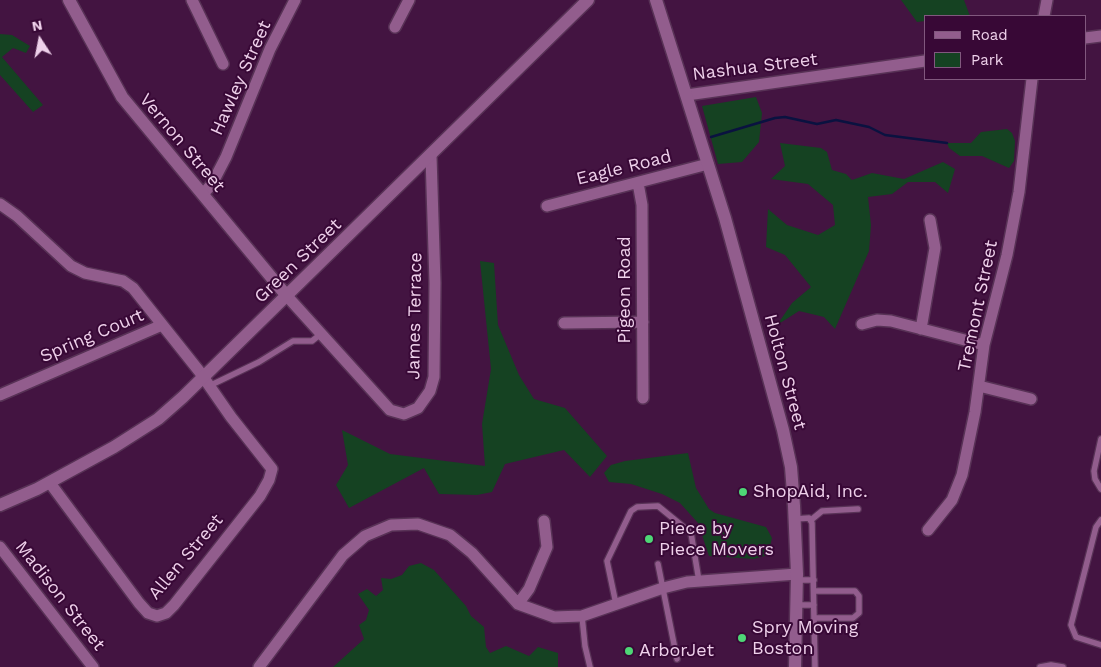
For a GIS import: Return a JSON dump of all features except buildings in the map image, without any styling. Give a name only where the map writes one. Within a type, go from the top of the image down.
[{"type":"street","name":"Vernon Street","points":[[69,0],[122,97],[286,296]]},
{"type":"street","points":[[192,0],[223,64]]},
{"type":"street","name":"Hawley Street","points":[[203,194],[212,184],[226,157],[270,49],[295,0]]},
{"type":"street","points":[[395,27],[409,0]]},
{"type":"street","name":"Green Street","points":[[0,505],[50,483],[133,436],[206,382],[286,296],[588,0]]},
{"type":"street","name":"Nashua Street","points":[[656,0],[687,95],[924,61]]},
{"type":"street","points":[[1044,15],[1047,0]]},
{"type":"street","points":[[1086,38],[1101,36]]},
{"type":"street","name":"Tremont Street","points":[[928,530],[952,500],[961,481],[979,386],[984,345],[1010,242],[1026,138],[1032,80]]},
{"type":"street","name":"Holton Street","points":[[687,95],[741,273],[781,421],[791,467],[797,577],[795,667]]},
{"type":"street","name":"James Terrace","points":[[286,296],[322,333],[392,412],[404,414],[415,410],[430,391],[434,377],[435,293],[430,156]]},
{"type":"street","name":"Eagle Road","points":[[548,206],[708,164]]},
{"type":"street","name":"Pigeon Road","points":[[638,183],[642,205],[643,398]]},
{"type":"street","points":[[0,204],[17,216],[71,266],[85,273],[129,284],[162,325]]},
{"type":"street","points":[[922,329],[935,248],[930,220]]},
{"type":"street","points":[[862,324],[881,320],[984,345]]},
{"type":"street","points":[[564,323],[643,322]]},
{"type":"street","name":"Spring Court","points":[[0,395],[162,325],[206,382]]},
{"type":"street","name":"Allen Street","points":[[50,483],[145,610],[155,616],[166,614],[260,496],[272,474],[270,464],[206,382]]},
{"type":"street","points":[[979,386],[1031,399]]},
{"type":"street","points":[[518,604],[529,589],[547,547],[544,521]]},
{"type":"street","points":[[259,667],[343,555],[365,536],[391,526],[418,524],[450,535],[472,553],[518,604],[554,617],[582,616],[663,588],[699,581],[797,577]]},
{"type":"street","name":"Madison Street","points":[[0,547],[93,667]]},
{"type":"lane","points":[[206,382],[259,362],[293,341],[312,341],[322,333]]},
{"type":"lane","points":[[1101,439],[1094,471],[1095,479],[1101,489]]},
{"type":"lane","points":[[616,604],[607,561],[632,511],[637,506],[658,506],[691,533],[699,581]]},
{"type":"lane","points":[[795,518],[811,520],[822,511],[858,509]]},
{"type":"lane","points":[[811,520],[816,667]]},
{"type":"lane","points":[[1101,520],[1096,527],[1071,625],[1076,637],[1101,645]]},
{"type":"lane","points":[[658,564],[677,659]]},
{"type":"lane","points":[[797,577],[814,580]]},
{"type":"lane","points":[[814,591],[854,590],[858,594],[859,604],[859,614],[856,618],[814,618]]},
{"type":"lane","points":[[796,605],[814,605]]},
{"type":"lane","points":[[582,616],[585,646],[590,667]]},
{"type":"lane","points":[[1040,667],[1051,665],[1063,667]]},
{"type":"green space","points":[[901,0],[964,0],[970,15],[924,15],[924,21],[917,22]]},
{"type":"green space","points":[[0,34],[12,35],[30,46],[26,53],[13,48],[2,57],[43,105],[33,112],[0,75]]},
{"type":"green space","points":[[756,97],[762,113],[759,142],[742,162],[718,164],[702,106]]},
{"type":"green space","points":[[1007,129],[1012,133],[1015,141],[1014,161],[1009,168],[982,156],[960,156],[949,148],[947,143],[971,143],[981,132]]},
{"type":"green space","points":[[780,143],[821,148],[827,152],[832,170],[846,174],[852,180],[872,173],[904,179],[943,162],[955,169],[948,193],[935,182],[908,182],[892,194],[868,197],[871,225],[869,251],[835,329],[824,317],[799,311],[777,325],[792,303],[811,287],[785,255],[766,247],[768,209],[787,225],[818,235],[835,225],[833,205],[808,184],[771,179],[785,166]]},
{"type":"green space","points":[[480,261],[494,263],[498,325],[519,375],[534,399],[565,408],[607,456],[590,477],[564,450],[505,464],[492,492],[477,495],[439,494],[424,468],[349,508],[336,485],[348,465],[342,430],[390,454],[485,466],[482,424],[491,369]]},
{"type":"green space","points":[[688,453],[696,488],[709,509],[715,513],[766,527],[772,538],[768,555],[754,559],[709,556],[698,523],[680,503],[662,494],[631,484],[609,482],[604,473],[611,465],[625,461]]},
{"type":"green space","points":[[421,563],[434,570],[466,606],[471,616],[484,627],[486,647],[490,653],[506,646],[529,656],[538,647],[558,653],[558,667],[333,667],[364,639],[359,625],[366,620],[369,610],[358,594],[367,589],[376,596],[383,590],[381,578],[391,579],[402,575],[409,566]]},
{"type":"waterway","points":[[711,137],[775,118],[785,117],[817,124],[836,120],[869,127],[885,135],[947,143]]},
{"type":"place","name":"ShopAid, Inc.","points":[[743,492]]},
{"type":"place","name":"Piece by Piece Movers","points":[[649,539]]},
{"type":"place","name":"Spry Moving Boston","points":[[742,638]]},
{"type":"place","name":"ArborJet","points":[[629,651]]}]
